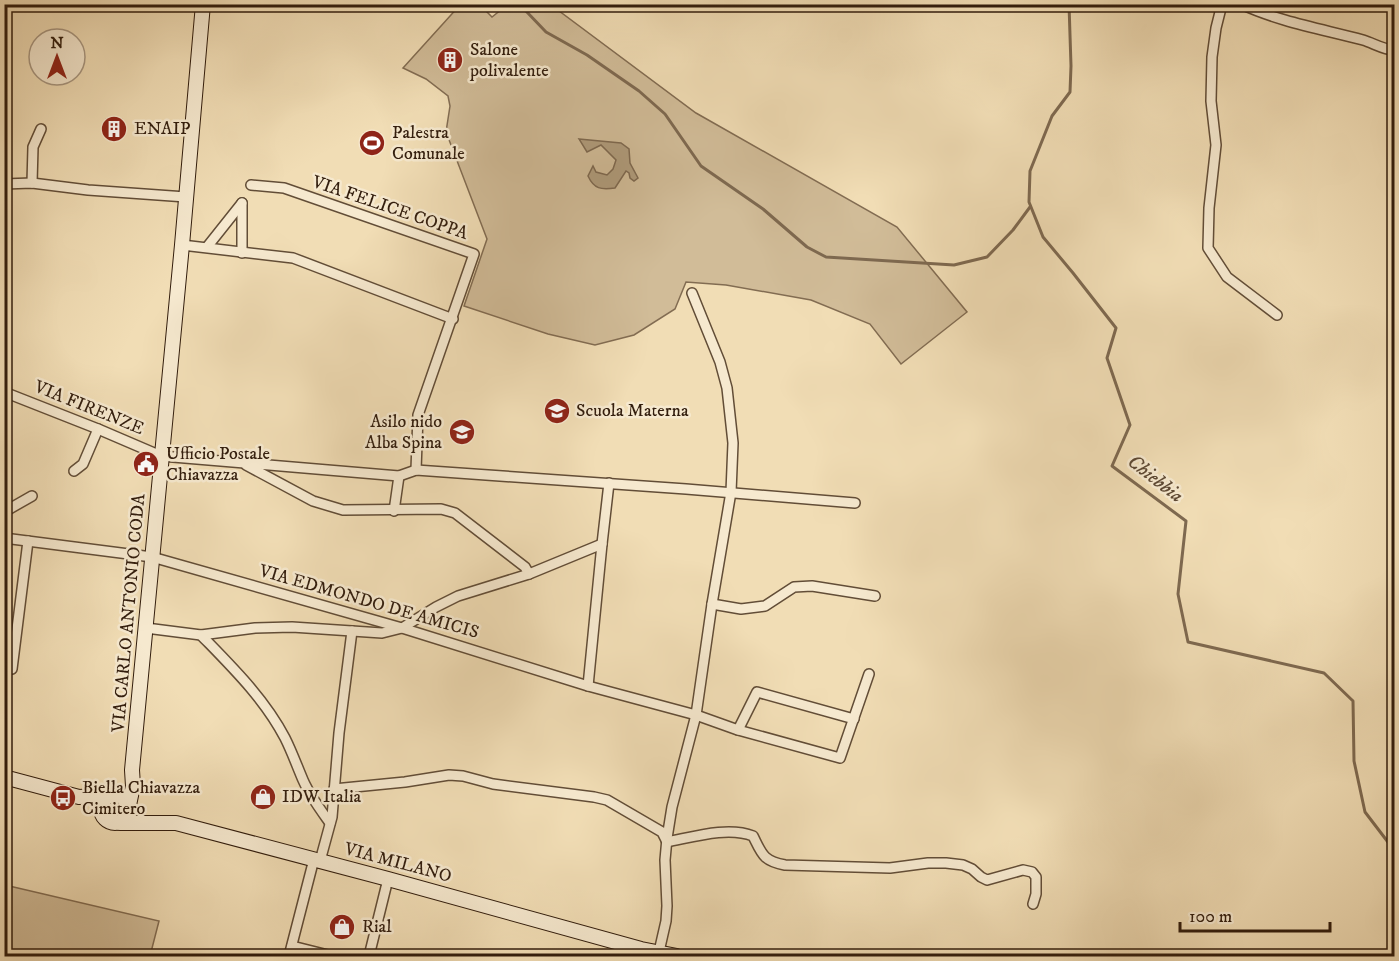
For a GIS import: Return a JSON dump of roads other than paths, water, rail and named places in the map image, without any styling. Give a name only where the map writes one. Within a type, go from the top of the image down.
[{"type":"street","name":"VIA CARLO ANTONIO CODA","points":[[129,808],[133,786],[132,770],[182,245],[202,4]]},
{"type":"street","points":[[1222,4],[1212,57],[1211,101],[1216,145],[1209,208],[1208,248],[1227,277],[1277,315]]},
{"type":"street","points":[[1241,4],[1290,22],[1367,41],[1393,51]]},
{"type":"street","points":[[32,183],[33,147],[41,129]]},
{"type":"street","points":[[4,184],[32,183],[88,190],[186,197]]},
{"type":"street","name":"VIA FELICE COPPA","points":[[251,185],[284,188],[474,254],[418,415],[416,470]]},
{"type":"street","points":[[207,248],[242,203],[242,253]]},
{"type":"street","points":[[182,245],[293,258],[453,319]]},
{"type":"street","points":[[665,956],[667,842],[672,807],[696,715],[711,604],[731,492],[733,443],[727,388],[720,362],[692,293]]},
{"type":"street","name":"VIA FIRENZE","points":[[4,392],[161,456]]},
{"type":"street","points":[[74,471],[83,464],[98,429]]},
{"type":"street","points":[[161,456],[399,476],[416,470],[855,503]]},
{"type":"street","points":[[242,463],[313,501],[343,510],[441,510],[455,513],[525,567],[529,574]]},
{"type":"street","points":[[394,511],[399,476]]},
{"type":"street","points":[[588,686],[609,483]]},
{"type":"street","points":[[4,512],[32,496]]},
{"type":"street","name":"VIA EDMONDO DE AMICIS","points":[[4,538],[152,557],[402,628],[588,686],[840,758],[854,719]]},
{"type":"street","points":[[12,669],[28,541]]},
{"type":"street","points":[[146,628],[201,635],[255,628],[292,627],[382,633],[402,628],[458,596],[529,574],[602,544]]},
{"type":"street","points":[[711,604],[741,609],[765,606],[794,587],[812,586],[875,596]]},
{"type":"street","points":[[289,957],[330,823],[352,631]]},
{"type":"street","points":[[201,635],[253,690],[285,738],[304,782],[317,806],[330,823]]},
{"type":"street","points":[[738,729],[757,692],[854,719],[869,674]]},
{"type":"street","name":"VIA CARLO ANTONIO CODA","points":[[113,795],[125,786],[132,770]]},
{"type":"street","points":[[334,789],[449,775],[463,776],[494,784],[607,800],[662,832],[667,842]]},
{"type":"street","name":"VIA MILANO","points":[[4,777],[79,797],[113,795]]},
{"type":"street","points":[[101,813],[102,802],[113,795],[125,799],[129,808],[126,818],[120,823]]},
{"type":"street","name":"VIA MILANO","points":[[79,797],[101,813],[106,820],[115,824],[176,823],[665,956]]},
{"type":"street","points":[[129,808],[176,823]]},
{"type":"street","points":[[667,842],[704,834],[741,831],[753,836],[766,859],[785,865],[890,868],[946,863],[963,865],[987,880],[1023,870],[1032,872],[1036,878],[1036,894],[1033,904]]},
{"type":"street","points":[[369,957],[388,879]]},
{"type":"street","points":[[292,946],[332,957]]},
{"type":"waterway","points":[[522,4],[546,32],[587,55],[639,91],[665,114],[701,166],[763,209],[807,247],[826,257],[954,265],[987,257],[1013,230],[1030,207]]},
{"type":"waterway","name":"Chiebbia","points":[[1069,4],[1070,92],[1052,116],[1030,171],[1029,202],[1043,237],[1116,328],[1107,358],[1130,425],[1112,466],[1186,521],[1178,594],[1188,642],[1324,673],[1353,701],[1354,761],[1365,812],[1394,850]]},
{"type":"place","name":"Salone polivalente","points":[[450,60]]},
{"type":"place","name":"ENAIP","points":[[114,129]]},
{"type":"place","name":"Palestra Comunale","points":[[372,143]]},
{"type":"place","name":"Scuola Materna","points":[[557,411]]},
{"type":"place","name":"Asilo nido Alba Spina","points":[[462,432]]},
{"type":"place","name":"Ufficio Postale Chiavazza","points":[[146,464]]},
{"type":"place","name":"IDW Italia","points":[[263,797]]},
{"type":"place","name":"Biella Chiavazza Cimitero","points":[[63,798]]},
{"type":"place","name":"Rial","points":[[342,927]]}]
